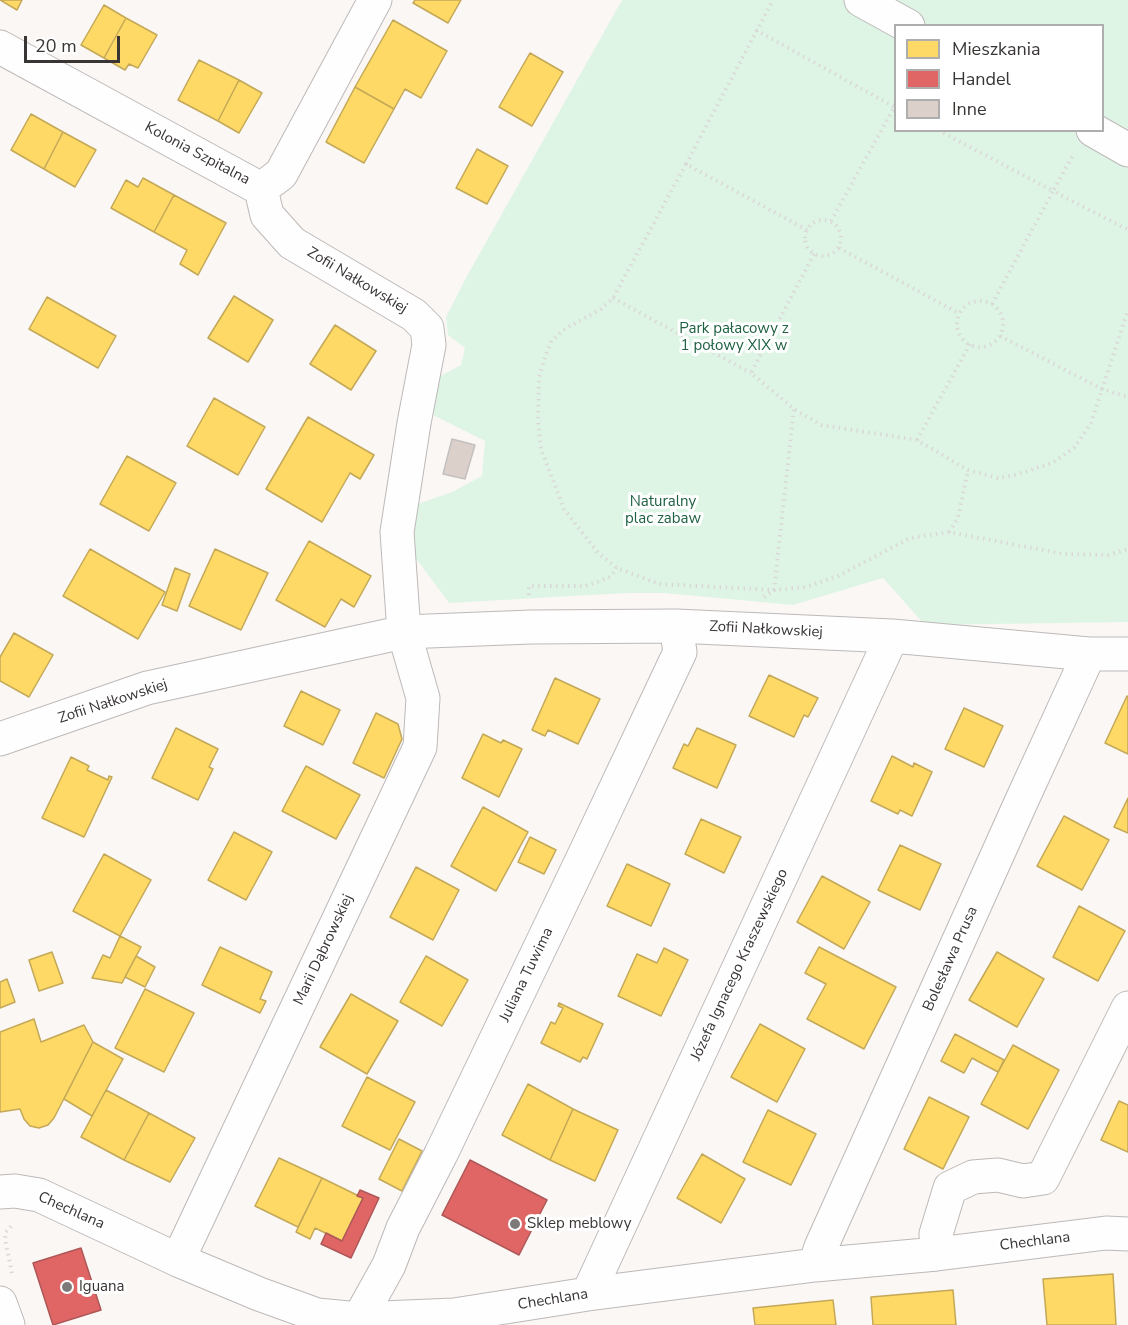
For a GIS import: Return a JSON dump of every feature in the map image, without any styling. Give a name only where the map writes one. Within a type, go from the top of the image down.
[{"type":"street","name":"Kolonia Szpitalna","points":[[0,47],[261,189],[281,174],[375,0]]},
{"type":"street","points":[[861,0],[904,24]]},
{"type":"street","points":[[1084,141],[1128,150]]},
{"type":"street","name":"Zofii Nałkowskiej","points":[[261,189],[267,214],[292,243],[414,315],[427,328],[429,345],[397,532],[404,633]]},
{"type":"street","name":"Zofii Nałkowskiej","points":[[0,739],[147,688],[404,633],[531,627],[676,626],[892,636],[1089,654],[1128,654]]},
{"type":"street","name":"Juliana Tuwima","points":[[359,1319],[389,1265],[403,1228],[441,1154],[680,652],[676,626]]},
{"type":"street","name":"Marii Dąbrowskiej","points":[[178,1260],[420,747],[423,698],[404,633]]},
{"type":"street","name":"Józefa Ignacego Kraszewskiego","points":[[588,1294],[892,636]]},
{"type":"street","name":"Bolesława Prusa","points":[[815,1265],[821,1247],[1089,654]]},
{"type":"street","points":[[937,1254],[936,1234],[950,1188],[973,1177],[998,1175],[1023,1181],[1043,1178],[1128,1008]]},
{"type":"street","name":"Chechlana","points":[[0,1192],[15,1191],[39,1195],[178,1260],[259,1294],[317,1315],[359,1319],[454,1315],[588,1294],[815,1265],[937,1254],[1106,1233],[1128,1234]]},
{"type":"street","points":[[8,1293],[8,1325]]},
{"type":"path","points":[[772,0],[613,298],[601,309],[563,330],[551,342],[544,357],[539,377],[538,421],[541,449],[564,509],[598,553],[617,568],[659,584],[774,590],[807,587],[838,576],[910,538],[949,532],[1063,554],[1108,555],[1128,549]]},
{"type":"path","points":[[756,30],[894,105]]},
{"type":"path","points":[[831,221],[894,108]]},
{"type":"path","points":[[942,132],[1128,230]]},
{"type":"path","points":[[992,304],[1053,191],[1084,141]]},
{"type":"path","points":[[686,164],[807,230]]},
{"type":"path","points":[[820,220],[831,221],[840,230],[842,242],[839,248],[836,252],[825,256],[814,254],[805,241],[807,230],[810,225],[820,220]]},
{"type":"path","points":[[839,248],[960,314]]},
{"type":"path","points":[[751,373],[814,254]]},
{"type":"path","points":[[613,298],[751,373],[794,409],[821,425],[917,440],[968,470],[998,478],[1052,463],[1074,448],[1091,423],[1128,310]]},
{"type":"path","points":[[977,302],[992,304],[1003,322],[1000,336],[996,341],[983,347],[976,347],[964,340],[958,328],[960,314],[970,304],[977,302]]},
{"type":"path","points":[[1000,336],[1102,389],[1128,397]]},
{"type":"path","points":[[917,440],[970,344]]},
{"type":"path","points":[[774,590],[794,409]]},
{"type":"path","points":[[949,532],[958,518],[968,470]]},
{"type":"path","points":[[531,627],[529,585],[586,586],[610,577],[617,568]]},
{"type":"path","points":[[8,1293],[12,1272],[5,1239],[6,1232],[13,1224],[22,1222]]},
{"type":"green space","name":"Park pałacowy z 1 połowy XIX w","points":[[622,0],[1128,0],[1128,622],[925,625],[883,578],[793,605],[664,593],[449,603],[412,553],[418,504],[452,492],[482,476],[485,441],[429,413],[435,379],[461,365],[465,348],[448,335],[446,317]]},
{"type":"building: Mieszkania","points":[[0,0],[22,0],[17,10]]},
{"type":"building: Mieszkania","points":[[415,0],[461,0],[448,23],[413,3]]},
{"type":"building: Mieszkania","points":[[104,5],[126,18],[104,58],[81,45]]},
{"type":"building: Mieszkania","points":[[126,18],[157,35],[138,68],[129,64],[125,70],[104,58]]},
{"type":"building: Mieszkania","points":[[393,20],[447,51],[421,98],[405,89],[394,109],[355,87]]},
{"type":"building: Mieszkania","points":[[530,53],[563,72],[532,126],[499,107]]},
{"type":"building: Mieszkania","points":[[199,60],[239,80],[218,121],[178,100]]},
{"type":"building: Mieszkania","points":[[239,80],[262,93],[239,133],[218,121]]},
{"type":"building: Mieszkania","points":[[355,87],[394,109],[364,163],[326,142]]},
{"type":"building: Mieszkania","points":[[31,114],[63,132],[44,169],[11,150]]},
{"type":"building: Mieszkania","points":[[63,132],[96,150],[75,187],[44,169]]},
{"type":"building: Mieszkania","points":[[477,149],[508,166],[487,204],[456,188]]},
{"type":"building: Mieszkania","points":[[143,178],[174,195],[154,232],[111,208],[126,180],[138,187]]},
{"type":"building: Mieszkania","points":[[174,195],[226,223],[198,275],[180,264],[187,250],[154,232]]},
{"type":"building: Mieszkania","points":[[234,296],[273,320],[248,362],[208,338]]},
{"type":"building: Mieszkania","points":[[47,297],[116,336],[98,368],[29,329]]},
{"type":"building: Mieszkania","points":[[335,325],[376,351],[351,390],[310,364]]},
{"type":"building: Mieszkania","points":[[214,398],[265,427],[238,475],[187,446]]},
{"type":"building: Mieszkania","points":[[308,417],[374,455],[360,479],[350,473],[322,522],[266,489]]},
{"type":"building: Mieszkania","points":[[127,456],[176,483],[149,531],[100,504]]},
{"type":"building: Mieszkania","points":[[309,541],[371,576],[354,607],[341,599],[325,627],[276,600]]},
{"type":"building: Mieszkania","points":[[90,549],[165,592],[138,639],[63,596]]},
{"type":"building: Mieszkania","points":[[215,549],[268,573],[241,630],[189,606]]},
{"type":"building: Mieszkania","points":[[175,568],[190,574],[177,611],[162,605]]},
{"type":"building: Mieszkania","points":[[14,633],[53,655],[29,697],[0,681],[0,657]]},
{"type":"building: Mieszkania","points":[[769,675],[818,698],[808,717],[804,715],[794,737],[749,716]]},
{"type":"building: Mieszkania","points":[[555,678],[600,699],[578,744],[548,730],[545,736],[532,730]]},
{"type":"building: Mieszkania","points":[[301,691],[340,710],[323,745],[284,726]]},
{"type":"building: Mieszkania","points":[[1128,697],[1128,754],[1105,743]]},
{"type":"building: Mieszkania","points":[[964,708],[1003,726],[984,767],[945,749]]},
{"type":"building: Mieszkania","points":[[376,713],[398,724],[402,739],[384,778],[353,763]]},
{"type":"building: Mieszkania","points":[[176,728],[218,749],[209,767],[213,769],[198,800],[152,778]]},
{"type":"building: Mieszkania","points":[[697,728],[736,745],[717,788],[673,768],[684,744],[688,746]]},
{"type":"building: Mieszkania","points":[[483,734],[501,743],[503,740],[522,749],[499,797],[462,778]]},
{"type":"building: Mieszkania","points":[[892,756],[913,767],[914,763],[932,772],[912,816],[900,810],[898,814],[871,801]]},
{"type":"building: Mieszkania","points":[[71,757],[89,766],[87,770],[108,780],[109,776],[112,777],[84,837],[42,818]]},
{"type":"building: Mieszkania","points":[[306,766],[360,795],[336,839],[282,811]]},
{"type":"building: Mieszkania","points":[[1128,798],[1128,833],[1114,827]]},
{"type":"building: Mieszkania","points":[[483,807],[528,832],[496,891],[451,866]]},
{"type":"building: Mieszkania","points":[[1064,816],[1109,840],[1082,890],[1037,866]]},
{"type":"building: Mieszkania","points":[[701,819],[741,837],[724,873],[685,854]]},
{"type":"building: Mieszkania","points":[[234,832],[272,852],[246,900],[208,880]]},
{"type":"building: Mieszkania","points":[[530,837],[556,850],[544,874],[518,862]]},
{"type":"building: Mieszkania","points":[[900,845],[941,864],[920,910],[878,890]]},
{"type":"building: Mieszkania","points":[[104,854],[151,880],[120,936],[73,911]]},
{"type":"building: Mieszkania","points":[[627,864],[670,884],[651,926],[607,906]]},
{"type":"building: Mieszkania","points":[[416,867],[459,890],[433,940],[390,917]]},
{"type":"building: Mieszkania","points":[[822,876],[870,902],[844,949],[797,922]]},
{"type":"building: Mieszkania","points":[[1079,906],[1125,931],[1098,981],[1053,957]]},
{"type":"building: Mieszkania","points":[[120,936],[141,947],[122,983],[92,978],[103,955],[110,958]]},
{"type":"building: Mieszkania","points":[[220,947],[272,972],[260,999],[266,1001],[260,1013],[202,985]]},
{"type":"building: Mieszkania","points":[[819,947],[896,987],[864,1049],[807,1019],[826,984],[805,973]]},
{"type":"building: Mieszkania","points":[[664,948],[688,960],[661,1016],[618,996],[637,954],[657,963]]},
{"type":"building: Mieszkania","points":[[52,952],[63,983],[39,991],[29,960]]},
{"type":"building: Mieszkania","points":[[997,952],[1044,979],[1017,1027],[969,1000]]},
{"type":"building: Mieszkania","points":[[136,956],[155,967],[145,987],[125,977]]},
{"type":"building: Mieszkania","points":[[426,956],[468,980],[442,1026],[400,1002]]},
{"type":"building: Mieszkania","points":[[7,979],[15,1002],[0,1008],[0,982]]},
{"type":"building: Mieszkania","points":[[145,989],[194,1013],[164,1072],[115,1048]]},
{"type":"building: Mieszkania","points":[[351,994],[398,1021],[367,1074],[320,1047]]},
{"type":"building: Mieszkania","points":[[559,1003],[603,1024],[587,1059],[583,1057],[580,1062],[541,1043],[551,1022],[555,1024],[563,1008],[558,1006]]},
{"type":"building: Mieszkania","points":[[34,1019],[41,1042],[84,1025],[93,1042],[54,1118],[48,1125],[39,1128],[30,1126],[20,1109],[0,1112],[0,1032]]},
{"type":"building: Mieszkania","points":[[760,1024],[805,1049],[777,1102],[731,1077]]},
{"type":"building: Mieszkania","points":[[955,1034],[1004,1060],[998,1072],[972,1058],[964,1073],[941,1061]]},
{"type":"building: Mieszkania","points":[[93,1042],[123,1059],[92,1116],[64,1099]]},
{"type":"building: Mieszkania","points":[[1013,1045],[1059,1070],[1028,1129],[981,1104]]},
{"type":"building: Mieszkania","points":[[367,1077],[415,1102],[390,1150],[342,1126]]},
{"type":"building: Mieszkania","points":[[528,1084],[573,1109],[550,1160],[502,1135]]},
{"type":"building: Mieszkania","points":[[106,1090],[149,1113],[124,1160],[81,1137]]},
{"type":"building: Mieszkania","points":[[929,1097],[969,1117],[943,1169],[904,1149]]},
{"type":"building: Mieszkania","points":[[1119,1101],[1128,1105],[1128,1152],[1101,1140]]},
{"type":"building: Mieszkania","points":[[573,1109],[618,1130],[595,1181],[550,1160]]},
{"type":"building: Mieszkania","points":[[768,1110],[816,1134],[791,1185],[743,1162]]},
{"type":"building: Mieszkania","points":[[149,1113],[195,1138],[170,1182],[124,1160]]},
{"type":"building: Mieszkania","points":[[399,1139],[422,1151],[402,1191],[379,1179]]},
{"type":"building: Mieszkania","points":[[702,1154],[745,1179],[721,1223],[677,1198]]},
{"type":"building: Mieszkania","points":[[279,1158],[322,1178],[298,1227],[255,1206]]},
{"type":"building: Mieszkania","points":[[322,1178],[363,1198],[342,1241],[315,1228],[310,1239],[296,1232]]},
{"type":"building: Mieszkania","points":[[1113,1274],[1116,1325],[1047,1325],[1043,1279]]},
{"type":"building: Mieszkania","points":[[953,1290],[956,1325],[873,1325],[871,1297]]},
{"type":"building: Mieszkania","points":[[833,1300],[836,1325],[755,1325],[753,1308]]},
{"type":"building: Handel","points":[[470,1160],[547,1200],[519,1255],[442,1215]]},
{"type":"building: Handel","points":[[360,1190],[379,1198],[351,1258],[321,1244],[326,1233],[342,1241],[363,1198],[357,1196]]},
{"type":"building: Handel","name":"Iguana","points":[[81,1248],[101,1310],[53,1325],[33,1263]]},
{"type":"building: Inne","points":[[452,439],[475,445],[465,479],[443,474]]},
{"type":"place","name":"Sklep meblowy","points":[[515,1224]]},
{"type":"place","name":"Iguana","points":[[67,1287]]},
{"type":"park label","name":"Naturalny plac zabaw","points":[[663,510]]}]
